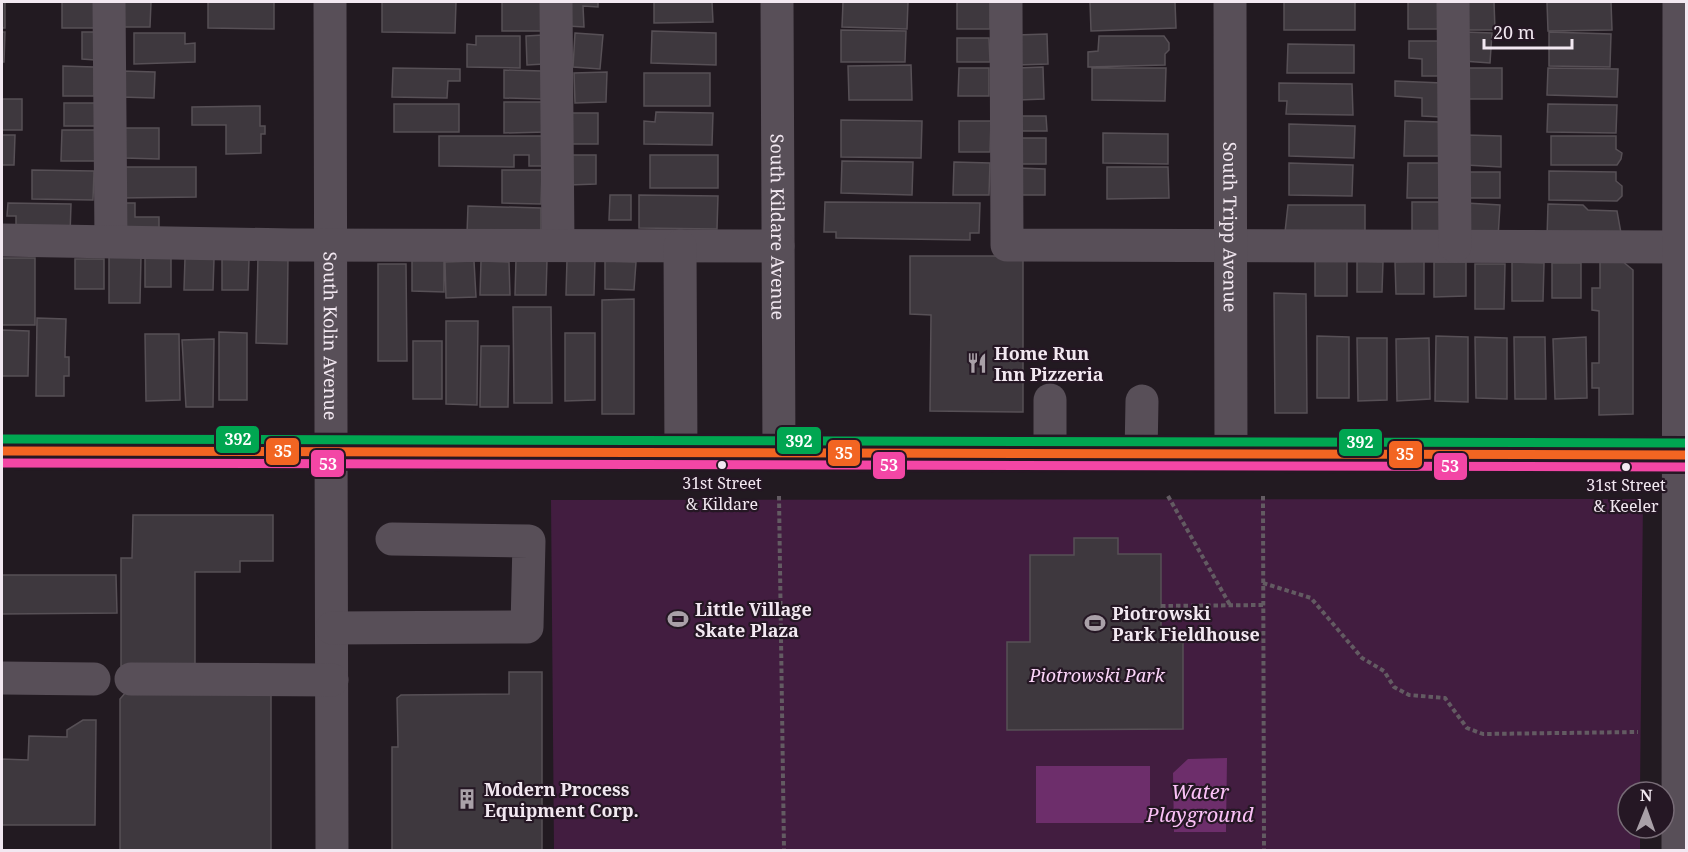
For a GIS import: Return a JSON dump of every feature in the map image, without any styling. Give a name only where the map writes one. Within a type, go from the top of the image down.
[{"type":"main road","points":[[2,452],[1683,455]]},
{"type":"street","points":[[109,2],[111,241]]},
{"type":"street","name":"South Kolin Avenue","points":[[330,2],[332,850]]},
{"type":"street","points":[[556,2],[558,245]]},
{"type":"street","name":"South Kildare Avenue","points":[[777,2],[779,453]]},
{"type":"street","points":[[1006,2],[1007,245],[1683,247]]},
{"type":"street","name":"South Tripp Avenue","points":[[1230,2],[1231,453]]},
{"type":"street","points":[[1453,2],[1455,246]]},
{"type":"street","points":[[1678,850],[1683,455],[1683,247],[1679,2]]},
{"type":"street","points":[[2,240],[331,245],[778,246]]},
{"type":"street","points":[[680,246],[681,453]]},
{"type":"street","points":[[1050,400],[1050,453]]},
{"type":"street","points":[[1141,454],[1142,401]]},
{"type":"street","points":[[332,628],[527,627],[529,541],[392,539]]},
{"type":"street","points":[[2,678],[94,679]]},
{"type":"street","points":[[131,679],[332,680]]},
{"type":"path","points":[[779,496],[784,850]]},
{"type":"path","points":[[1168,496],[1230,605]]},
{"type":"path","points":[[1263,496],[1264,850]]},
{"type":"path","points":[[1263,583],[1311,598],[1362,658],[1384,671],[1394,687],[1409,695],[1445,698],[1467,728],[1483,734],[1638,732]]},
{"type":"path","points":[[1161,606],[1263,605]]},
{"type":"green space","name":"Piotrowski Park","points":[[1643,499],[1640,780],[1616,780],[1616,840],[1640,840],[1640,850],[554,850],[551,500]]},
{"type":"water","name":"Water Playground","points":[[1227,758],[1226,832],[1174,832],[1173,773],[1188,759]]},
{"type":"water","points":[[1036,766],[1150,766],[1150,823],[1036,823]]},
{"type":"building","points":[[2,2],[5,2],[5,28],[2,28]]},
{"type":"building","points":[[62,2],[96,2],[96,28],[62,28]]},
{"type":"building","points":[[120,2],[151,2],[150,27],[120,27]]},
{"type":"building","points":[[208,2],[274,2],[274,29],[208,28]]},
{"type":"building","points":[[382,2],[456,2],[455,33],[382,32]]},
{"type":"building","points":[[502,2],[543,2],[543,31],[502,31]]},
{"type":"building","points":[[567,2],[598,2],[598,7],[583,6],[584,27],[567,26]]},
{"type":"building","points":[[654,2],[712,2],[713,22],[654,23]]},
{"type":"building","points":[[843,2],[908,2],[907,29],[842,27]]},
{"type":"building","points":[[957,2],[990,2],[990,29],[957,29]]},
{"type":"building","points":[[1090,2],[1175,2],[1176,28],[1091,31]]},
{"type":"building","points":[[1284,2],[1355,2],[1355,30],[1284,30]]},
{"type":"building","points":[[1408,2],[1438,2],[1438,29],[1408,29]]},
{"type":"building","points":[[1463,2],[1494,2],[1495,30],[1464,30]]},
{"type":"building","points":[[1547,2],[1611,2],[1612,30],[1548,31]]},
{"type":"building","points":[[841,30],[906,31],[905,62],[841,62]]},
{"type":"building","points":[[652,31],[716,33],[716,65],[651,63]]},
{"type":"building","points":[[2,32],[5,32],[4,62],[2,62]]},
{"type":"building","points":[[82,32],[95,32],[95,60],[82,59]]},
{"type":"building","points":[[1465,32],[1492,33],[1490,63],[1463,61]]},
{"type":"building","points":[[1549,32],[1611,34],[1610,67],[1549,66]]},
{"type":"building","points":[[134,33],[185,33],[185,44],[195,43],[195,62],[134,64]]},
{"type":"building","points":[[575,33],[603,35],[600,69],[573,67]]},
{"type":"building","points":[[1047,34],[1048,64],[1016,65],[1016,35]]},
{"type":"building","points":[[543,35],[544,64],[527,65],[526,36]]},
{"type":"building","points":[[476,36],[520,36],[520,68],[467,67],[467,44],[476,45]]},
{"type":"building","points":[[1099,36],[1164,36],[1169,43],[1169,50],[1165,54],[1165,65],[1088,67],[1088,52],[1098,51]]},
{"type":"building","points":[[957,38],[989,38],[990,62],[957,62]]},
{"type":"building","points":[[1409,41],[1440,41],[1440,76],[1422,76],[1422,59],[1409,58]]},
{"type":"building","points":[[1288,44],[1354,45],[1354,73],[1287,73]]},
{"type":"building","points":[[911,65],[912,100],[849,100],[848,66]]},
{"type":"building","points":[[63,66],[94,67],[94,96],[63,96]]},
{"type":"building","points":[[1043,67],[1044,99],[1018,100],[1017,68]]},
{"type":"building","points":[[393,68],[460,69],[460,81],[448,81],[447,98],[392,97]]},
{"type":"building","points":[[959,68],[989,68],[989,96],[958,96]]},
{"type":"building","points":[[1092,68],[1166,68],[1165,101],[1092,100]]},
{"type":"building","points":[[1468,68],[1502,68],[1502,99],[1468,99]]},
{"type":"building","points":[[1548,68],[1618,69],[1617,97],[1547,95]]},
{"type":"building","points":[[504,70],[542,71],[542,99],[504,98]]},
{"type":"building","points":[[122,71],[155,72],[154,98],[121,97]]},
{"type":"building","points":[[607,72],[606,102],[575,103],[574,73]]},
{"type":"building","points":[[644,73],[710,73],[710,106],[644,106]]},
{"type":"building","points":[[1395,81],[1442,83],[1441,117],[1422,116],[1422,98],[1395,96]]},
{"type":"building","points":[[1279,83],[1352,84],[1353,115],[1286,114],[1287,101],[1279,101]]},
{"type":"building","points":[[2,99],[22,99],[22,130],[2,130]]},
{"type":"building","points":[[504,102],[545,102],[545,132],[504,133]]},
{"type":"building","points":[[64,103],[97,103],[96,126],[64,126]]},
{"type":"building","points":[[394,104],[459,104],[459,132],[394,132]]},
{"type":"building","points":[[1548,104],[1617,105],[1616,133],[1547,132]]},
{"type":"building","points":[[260,106],[260,126],[265,126],[265,134],[261,134],[261,153],[226,154],[226,125],[192,125],[192,107]]},
{"type":"building","points":[[656,112],[713,113],[712,145],[644,144],[644,121],[655,122]]},
{"type":"building","points":[[568,113],[598,113],[598,144],[568,144]]},
{"type":"building","points":[[1017,116],[1046,116],[1047,131],[1018,131]]},
{"type":"building","points":[[841,120],[922,121],[921,158],[841,157]]},
{"type":"building","points":[[959,121],[991,121],[990,152],[959,152]]},
{"type":"building","points":[[1405,121],[1441,122],[1440,156],[1404,156]]},
{"type":"building","points":[[1289,124],[1355,126],[1354,158],[1289,156]]},
{"type":"building","points":[[124,128],[159,128],[159,159],[124,158]]},
{"type":"building","points":[[62,130],[96,130],[96,161],[61,161]]},
{"type":"building","points":[[1103,133],[1168,134],[1168,164],[1103,163]]},
{"type":"building","points":[[2,135],[15,135],[14,165],[2,165]]},
{"type":"building","points":[[1467,135],[1501,136],[1501,167],[1466,165]]},
{"type":"building","points":[[439,136],[543,136],[544,166],[529,166],[529,155],[514,155],[514,167],[439,166]]},
{"type":"building","points":[[1551,136],[1616,136],[1616,149],[1622,153],[1621,159],[1617,165],[1551,165]]},
{"type":"building","points":[[1018,138],[1046,138],[1046,164],[1018,164]]},
{"type":"building","points":[[569,155],[596,155],[596,184],[569,185]]},
{"type":"building","points":[[650,155],[718,155],[718,188],[650,188]]},
{"type":"building","points":[[842,161],[913,162],[912,195],[841,193]]},
{"type":"building","points":[[954,162],[990,163],[989,195],[953,195]]},
{"type":"building","points":[[1289,163],[1353,165],[1352,196],[1289,195]]},
{"type":"building","points":[[1408,163],[1442,163],[1441,198],[1407,198]]},
{"type":"building","points":[[120,167],[196,167],[196,197],[119,198]]},
{"type":"building","points":[[1107,167],[1168,167],[1169,198],[1107,199]]},
{"type":"building","points":[[1018,168],[1045,169],[1045,195],[1018,195]]},
{"type":"building","points":[[32,170],[94,171],[93,200],[32,199]]},
{"type":"building","points":[[502,170],[542,170],[541,204],[502,203]]},
{"type":"building","points":[[1549,171],[1616,172],[1616,181],[1622,186],[1622,196],[1617,201],[1549,200]]},
{"type":"building","points":[[1468,172],[1500,172],[1500,198],[1468,198]]},
{"type":"building","points":[[610,195],[631,195],[631,220],[609,220]]},
{"type":"building","points":[[639,195],[718,196],[717,229],[639,228]]},
{"type":"building","points":[[825,202],[980,203],[979,233],[970,233],[970,240],[836,238],[836,232],[824,232]]},
{"type":"building","points":[[1412,202],[1443,202],[1443,234],[1412,234]]},
{"type":"building","points":[[8,203],[71,204],[70,235],[16,235],[16,216],[7,216]]},
{"type":"building","points":[[119,203],[135,203],[135,217],[159,217],[159,236],[119,235]]},
{"type":"building","points":[[1466,203],[1500,205],[1498,238],[1465,237]]},
{"type":"building","points":[[1548,204],[1583,205],[1588,210],[1617,211],[1621,233],[1547,238]]},
{"type":"building","points":[[1288,205],[1365,205],[1365,236],[1285,232]]},
{"type":"building","points":[[468,206],[541,208],[541,236],[467,234]]},
{"type":"building","points":[[109,255],[141,256],[140,303],[109,303]]},
{"type":"building","points":[[258,256],[288,257],[287,344],[256,343]]},
{"type":"building","name":"Home Run Inn Pizzeria","points":[[910,256],[1023,256],[1023,412],[930,411],[931,315],[910,314]]},
{"type":"building","points":[[145,257],[171,257],[171,287],[145,287]]},
{"type":"building","points":[[412,257],[444,257],[444,292],[412,291]]},
{"type":"building","points":[[2,258],[35,258],[35,325],[2,325]]},
{"type":"building","points":[[185,258],[214,259],[213,290],[184,290]]},
{"type":"building","points":[[75,259],[104,259],[104,289],[75,289]]},
{"type":"building","points":[[222,259],[249,260],[248,290],[222,290]]},
{"type":"building","points":[[516,259],[547,260],[546,295],[515,295]]},
{"type":"building","points":[[567,259],[595,259],[594,295],[566,295]]},
{"type":"building","points":[[474,261],[476,297],[446,298],[445,262]]},
{"type":"building","points":[[481,261],[509,262],[510,295],[480,295]]},
{"type":"building","points":[[605,261],[636,262],[634,290],[605,289]]},
{"type":"building","points":[[1315,261],[1347,261],[1347,296],[1315,296]]},
{"type":"building","points":[[1357,261],[1383,262],[1382,292],[1357,292]]},
{"type":"building","points":[[1424,261],[1424,294],[1396,294],[1395,262]]},
{"type":"building","points":[[1600,261],[1622,261],[1633,270],[1633,414],[1599,415],[1599,388],[1592,388],[1592,363],[1599,363],[1599,311],[1592,310],[1592,288],[1600,288]]},
{"type":"building","points":[[1434,262],[1466,262],[1466,296],[1434,297]]},
{"type":"building","points":[[1512,262],[1544,263],[1543,301],[1512,301]]},
{"type":"building","points":[[1552,263],[1581,263],[1581,298],[1552,298]]},
{"type":"building","points":[[378,264],[406,264],[407,361],[378,361]]},
{"type":"building","points":[[1475,264],[1505,264],[1504,309],[1475,309]]},
{"type":"building","points":[[1274,293],[1306,294],[1307,413],[1275,413]]},
{"type":"building","points":[[634,299],[634,414],[602,414],[602,300]]},
{"type":"building","points":[[513,307],[551,307],[552,403],[514,403]]},
{"type":"building","points":[[37,318],[66,319],[65,357],[69,357],[69,376],[64,376],[64,396],[36,396]]},
{"type":"building","points":[[446,321],[478,321],[477,405],[446,404]]},
{"type":"building","points":[[2,330],[29,331],[28,376],[2,376]]},
{"type":"building","points":[[219,332],[247,333],[247,400],[219,400]]},
{"type":"building","points":[[565,333],[595,333],[595,400],[565,401]]},
{"type":"building","points":[[145,334],[179,334],[180,400],[146,401]]},
{"type":"building","points":[[1317,336],[1349,337],[1349,398],[1317,398]]},
{"type":"building","points":[[1436,336],[1468,337],[1468,402],[1435,401]]},
{"type":"building","points":[[1475,337],[1507,338],[1507,399],[1476,398]]},
{"type":"building","points":[[1514,337],[1545,337],[1546,399],[1515,399]]},
{"type":"building","points":[[1586,337],[1587,398],[1555,399],[1553,339]]},
{"type":"building","points":[[1357,338],[1387,338],[1387,400],[1358,401]]},
{"type":"building","points":[[1429,338],[1430,399],[1397,401],[1396,339]]},
{"type":"building","points":[[214,339],[213,407],[186,407],[182,340]]},
{"type":"building","points":[[413,341],[442,341],[442,399],[413,399]]},
{"type":"building","points":[[481,346],[509,346],[508,407],[480,407]]},
{"type":"building","points":[[133,515],[273,515],[273,561],[240,561],[240,572],[195,572],[195,667],[121,666],[121,558],[132,558]]},
{"type":"building","name":"Piotrowski Park Fieldhouse","points":[[1074,538],[1118,538],[1118,554],[1161,554],[1161,641],[1183,641],[1183,729],[1007,730],[1007,642],[1030,642],[1030,555],[1074,555]]},
{"type":"building","points":[[2,575],[116,575],[117,613],[2,614]]},
{"type":"building","name":"Modern Process Equipment Corp.","points":[[509,672],[542,672],[542,850],[392,850],[392,747],[398,747],[397,698],[401,695],[509,694]]},
{"type":"building","points":[[126,692],[271,693],[271,850],[120,850],[120,699]]},
{"type":"building","points":[[83,720],[96,720],[95,825],[2,825],[2,759],[28,760],[29,736],[67,737],[67,730]]},
{"type":"transit line","name":"392","points":[[2,439],[1686,443]]},
{"type":"transit line","name":"35","points":[[2,451],[1686,455]]},
{"type":"transit line","name":"53","points":[[2,463],[1686,467]]},
{"type":"place","name":"Home Run Inn Pizzeria","points":[[977,363]]},
{"type":"place","name":"31st Street & Kildare","points":[[722,465]]},
{"type":"place","name":"31st Street & Keeler","points":[[1626,467]]},
{"type":"place","name":"Little Village Skate Plaza","points":[[678,619]]},
{"type":"place","name":"Piotrowski Park Fieldhouse","points":[[1095,623]]},
{"type":"place","name":"Modern Process Equipment Corp.","points":[[467,799]]}]
